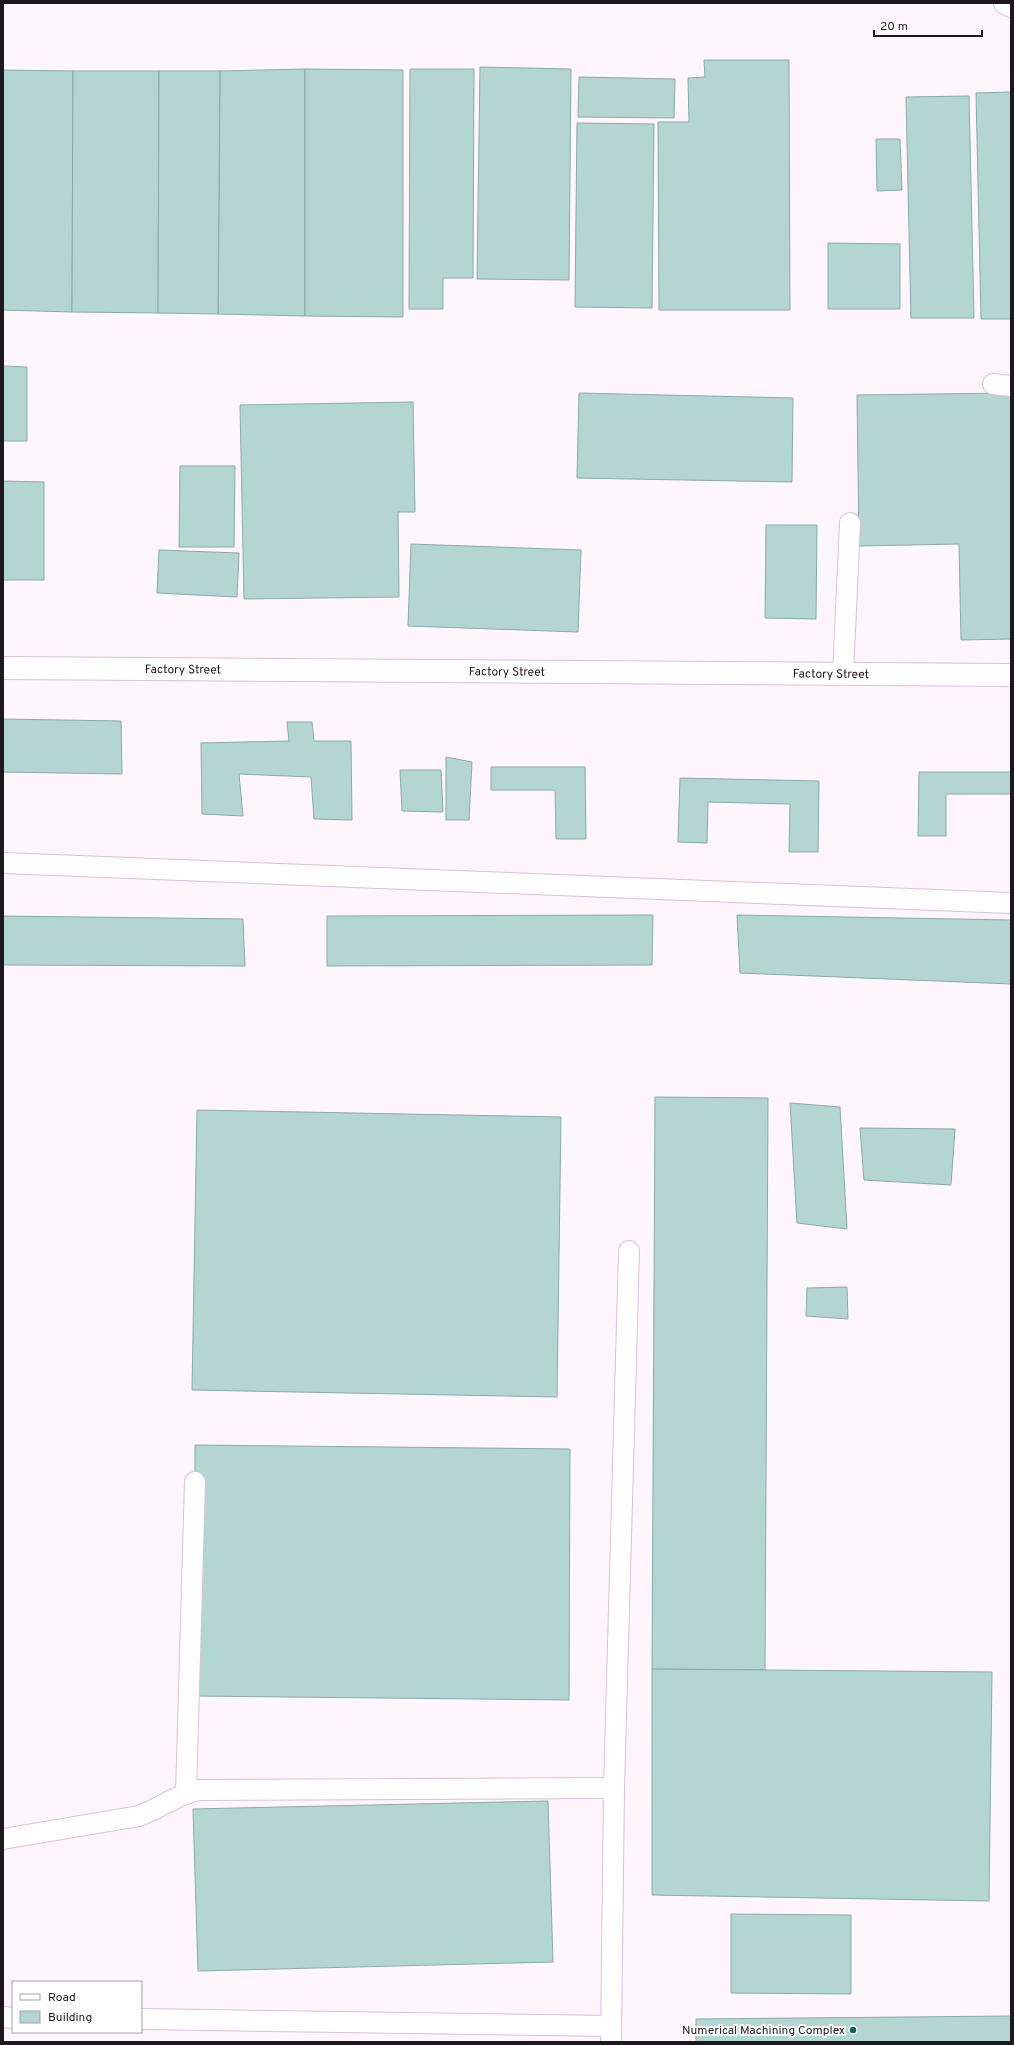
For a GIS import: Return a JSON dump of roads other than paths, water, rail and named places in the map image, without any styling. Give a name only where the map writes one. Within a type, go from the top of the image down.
[{"type":"street","points":[[1005,3],[1011,6]]},
{"type":"street","name":"Factory Street","points":[[3,668],[1011,675]]},
{"type":"lane","points":[[843,674],[850,523]]},
{"type":"lane","points":[[3,863],[1011,903]]},
{"type":"lane","points":[[142,2019],[611,2034],[614,1788],[629,1251]]},
{"type":"lane","points":[[186,1792],[195,1482]]},
{"type":"lane","points":[[3,1839],[139,1816],[154,1811],[186,1792],[200,1790],[614,1788]]},
{"type":"place","name":"Numerical Machining Complex","points":[[853,2030]]}]
